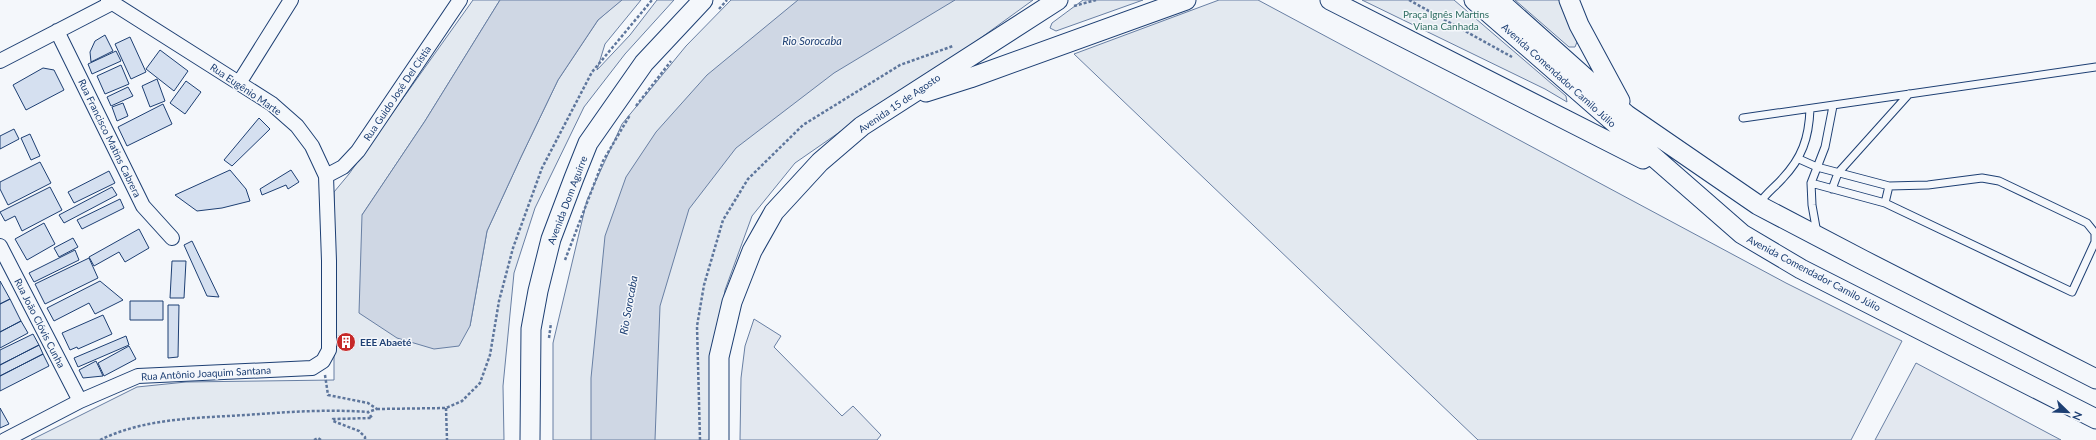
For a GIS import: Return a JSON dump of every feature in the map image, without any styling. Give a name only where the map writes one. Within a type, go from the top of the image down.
[{"type":"main road","name":"Avenida 15 de Agosto","points":[[719,440],[719,357],[732,302],[752,250],[774,212],[820,162],[862,126],[1058,0]]},
{"type":"main road","points":[[902,100],[970,78],[1186,0]]},
{"type":"main road","points":[[1330,0],[1668,171]]},
{"type":"main road","name":"Avenida Comendador Camilo Júlio","points":[[1474,0],[1668,171],[1742,234],[1794,265],[2096,419]]},
{"type":"main road","name":"Avenida Comendador Camilo Júlio","points":[[1498,0],[1627,115],[1758,205],[1817,237],[2096,379]]},
{"type":"main road","name":"Avenida Comendador Camilo Júlio","points":[[1569,0],[1579,25],[1627,115]]},
{"type":"main road","name":"Avenida Dom Aguirre","points":[[530,440],[531,329],[538,291],[551,239],[588,143],[644,63],[709,6]]},
{"type":"street","points":[[238,83],[291,0]]},
{"type":"street","name":"Rua Guido José Del Cístia","points":[[326,176],[343,167],[358,151],[460,0]]},
{"type":"street","points":[[0,60],[111,1]]},
{"type":"street","name":"Rua Eugênio Marte","points":[[111,1],[272,104],[297,126],[312,146],[326,176],[329,261],[329,350],[323,361]]},
{"type":"street","name":"Rua Francisco Matins Cabrera","points":[[57,31],[144,206],[172,238]]},
{"type":"street","name":"Rua João Clóvis Cunha","points":[[0,246],[80,401]]},
{"type":"street","name":"Rua Antônio Joaquim Santana","points":[[5,440],[80,401],[138,376],[312,368],[323,361]]},
{"type":"lane","points":[[1742,118],[2096,67]]},
{"type":"lane","points":[[1832,189],[1838,173],[1910,94]]},
{"type":"lane","points":[[1817,237],[1812,206],[1811,183],[1829,129],[1833,106]]},
{"type":"lane","points":[[1758,205],[1766,192],[1781,180],[1799,159],[1809,130],[1810,109]]},
{"type":"lane","points":[[1799,159],[1817,167],[1890,186],[1928,185],[1982,178],[2000,181],[2087,224],[2095,233],[2095,242],[2072,292],[1885,203],[1811,183]]},
{"type":"lane","points":[[1885,203],[1890,186]]},
{"type":"path","points":[[100,440],[148,424],[197,418],[335,409],[368,412],[377,409],[446,408],[462,401],[480,383],[485,373],[490,355],[499,302],[512,248],[542,168],[592,72],[652,0]]},
{"type":"path","points":[[709,6],[727,0]]},
{"type":"path","points":[[1409,0],[1514,58]]},
{"type":"path","points":[[564,261],[603,160],[632,113],[674,57]]},
{"type":"path","points":[[548,346],[552,317]]},
{"type":"path","points":[[323,361],[328,395],[368,402],[377,409]]},
{"type":"path","points":[[446,408],[447,440]]},
{"type":"path","points":[[365,440],[365,437],[359,431],[333,421],[333,418],[372,418],[368,412]]},
{"type":"path","points":[[314,440],[318,438],[321,440]]},
{"type":"green space","points":[[473,0],[500,0],[425,121],[362,215],[470,326],[487,231],[558,80],[598,20],[621,0],[641,0],[605,44],[597,70],[630,35],[657,0],[674,0],[625,54],[584,107],[535,208],[514,273],[503,386],[504,440],[31,440],[137,387],[186,382],[334,380],[334,192],[349,174]]},
{"type":"green space","points":[[731,0],[1033,0],[971,45],[893,95],[795,163],[752,216],[725,290],[712,367],[710,440],[553,440],[553,343],[587,200],[622,124],[686,46]]},
{"type":"green space","points":[[1083,0],[1143,0],[1056,31],[1050,28],[1052,23]]},
{"type":"green space","points":[[1219,0],[1258,0],[1786,283],[1902,341],[1851,440],[1478,440],[1074,54]]},
{"type":"green space","name":"Praça Ignês Martins Viana Canhada","points":[[1362,0],[1454,0],[1566,96],[1567,102],[1545,89]]},
{"type":"green space","name":"Praça Ignês Martins Viana Canhada","points":[[1515,0],[1559,0],[1577,42],[1575,47],[1569,47]]},
{"type":"shaded area","points":[[754,319],[781,336],[774,347],[842,416],[853,406],[881,435],[877,440],[740,440],[741,378],[745,346]]},
{"type":"shaded area","points":[[1916,363],[2061,440],[1875,440]]},
{"type":"water","points":[[500,0],[622,0],[598,20],[558,80],[521,157],[487,231],[470,326],[459,346],[434,349],[397,338],[359,313],[362,215],[425,121]]},
{"type":"water","name":"Rio Sorocaba","points":[[798,0],[955,0],[834,73],[736,148],[689,209],[660,306],[655,440],[591,440],[591,378],[605,236],[626,177],[656,132],[707,75]]},
{"type":"building","points":[[105,35],[113,51],[91,62],[90,52],[95,41]]},
{"type":"building","points":[[130,37],[146,72],[131,79],[115,44]]},
{"type":"building","points":[[160,50],[188,71],[174,91],[146,69]]},
{"type":"building","points":[[116,51],[121,61],[92,74],[88,64]]},
{"type":"building","points":[[121,65],[129,84],[105,94],[97,76]]},
{"type":"building","points":[[43,68],[54,70],[64,90],[26,110],[13,85]]},
{"type":"building","points":[[157,79],[165,101],[150,107],[142,86]]},
{"type":"building","points":[[186,81],[201,92],[185,114],[170,103]]},
{"type":"building","points":[[128,87],[133,96],[111,106],[107,97]]},
{"type":"building","points":[[123,103],[128,116],[117,121],[112,107]]},
{"type":"building","points":[[163,104],[172,124],[127,146],[118,127]]},
{"type":"building","points":[[259,118],[270,129],[232,166],[224,160]]},
{"type":"building","points":[[14,129],[19,139],[0,149],[0,136]]},
{"type":"building","points":[[30,134],[40,156],[31,160],[21,138]]},
{"type":"building","points":[[40,162],[51,183],[8,205],[0,189],[0,182]]},
{"type":"building","points":[[230,170],[246,189],[250,201],[222,208],[197,211],[175,195]]},
{"type":"building","points":[[291,170],[299,182],[288,189],[286,185],[262,195],[260,189]]},
{"type":"building","points":[[109,171],[115,183],[74,203],[68,192]]},
{"type":"building","points":[[50,187],[62,210],[22,231],[15,216],[5,221],[0,212]]},
{"type":"building","points":[[112,187],[117,195],[64,223],[59,215]]},
{"type":"building","points":[[120,199],[124,208],[82,229],[77,220]]},
{"type":"building","points":[[44,223],[55,244],[27,260],[15,239]]},
{"type":"building","points":[[139,229],[149,248],[125,262],[119,252],[94,266],[89,257]]},
{"type":"building","points":[[73,238],[78,247],[59,257],[54,248]]},
{"type":"building","points":[[192,241],[219,297],[207,296],[184,245]]},
{"type":"building","points":[[75,250],[79,260],[34,282],[29,273]]},
{"type":"building","points":[[89,258],[98,278],[45,304],[35,284]]},
{"type":"building","points":[[172,261],[186,261],[184,298],[170,298]]},
{"type":"building","points":[[0,281],[10,299],[0,304]]},
{"type":"building","points":[[100,281],[123,300],[95,314],[89,303],[54,321],[47,308]]},
{"type":"building","points":[[10,299],[21,321],[0,332],[0,304]]},
{"type":"building","points":[[130,301],[163,301],[163,320],[130,320]]},
{"type":"building","points":[[168,305],[179,305],[178,357],[168,358]]},
{"type":"building","points":[[103,315],[112,334],[78,349],[77,347],[70,350],[62,333]]},
{"type":"building","points":[[21,321],[28,333],[0,348],[0,332]]},
{"type":"building","points":[[33,334],[39,345],[0,365],[0,350]]},
{"type":"building","points":[[126,336],[129,345],[78,367],[74,358]]},
{"type":"building","name":"EEE Abaeté","points":[[341,337],[351,337],[351,347],[341,346]]},
{"type":"building","points":[[39,345],[43,354],[0,376],[0,365]]},
{"type":"building","points":[[129,346],[136,359],[104,376],[98,363]]},
{"type":"building","points":[[43,354],[49,366],[0,391],[0,376]]},
{"type":"building","points":[[96,361],[103,376],[83,378],[79,370]]},
{"type":"building","points":[[0,408],[9,424],[0,428]]},
{"type":"place","name":"EEE Abaeté","points":[[346,342]]}]
